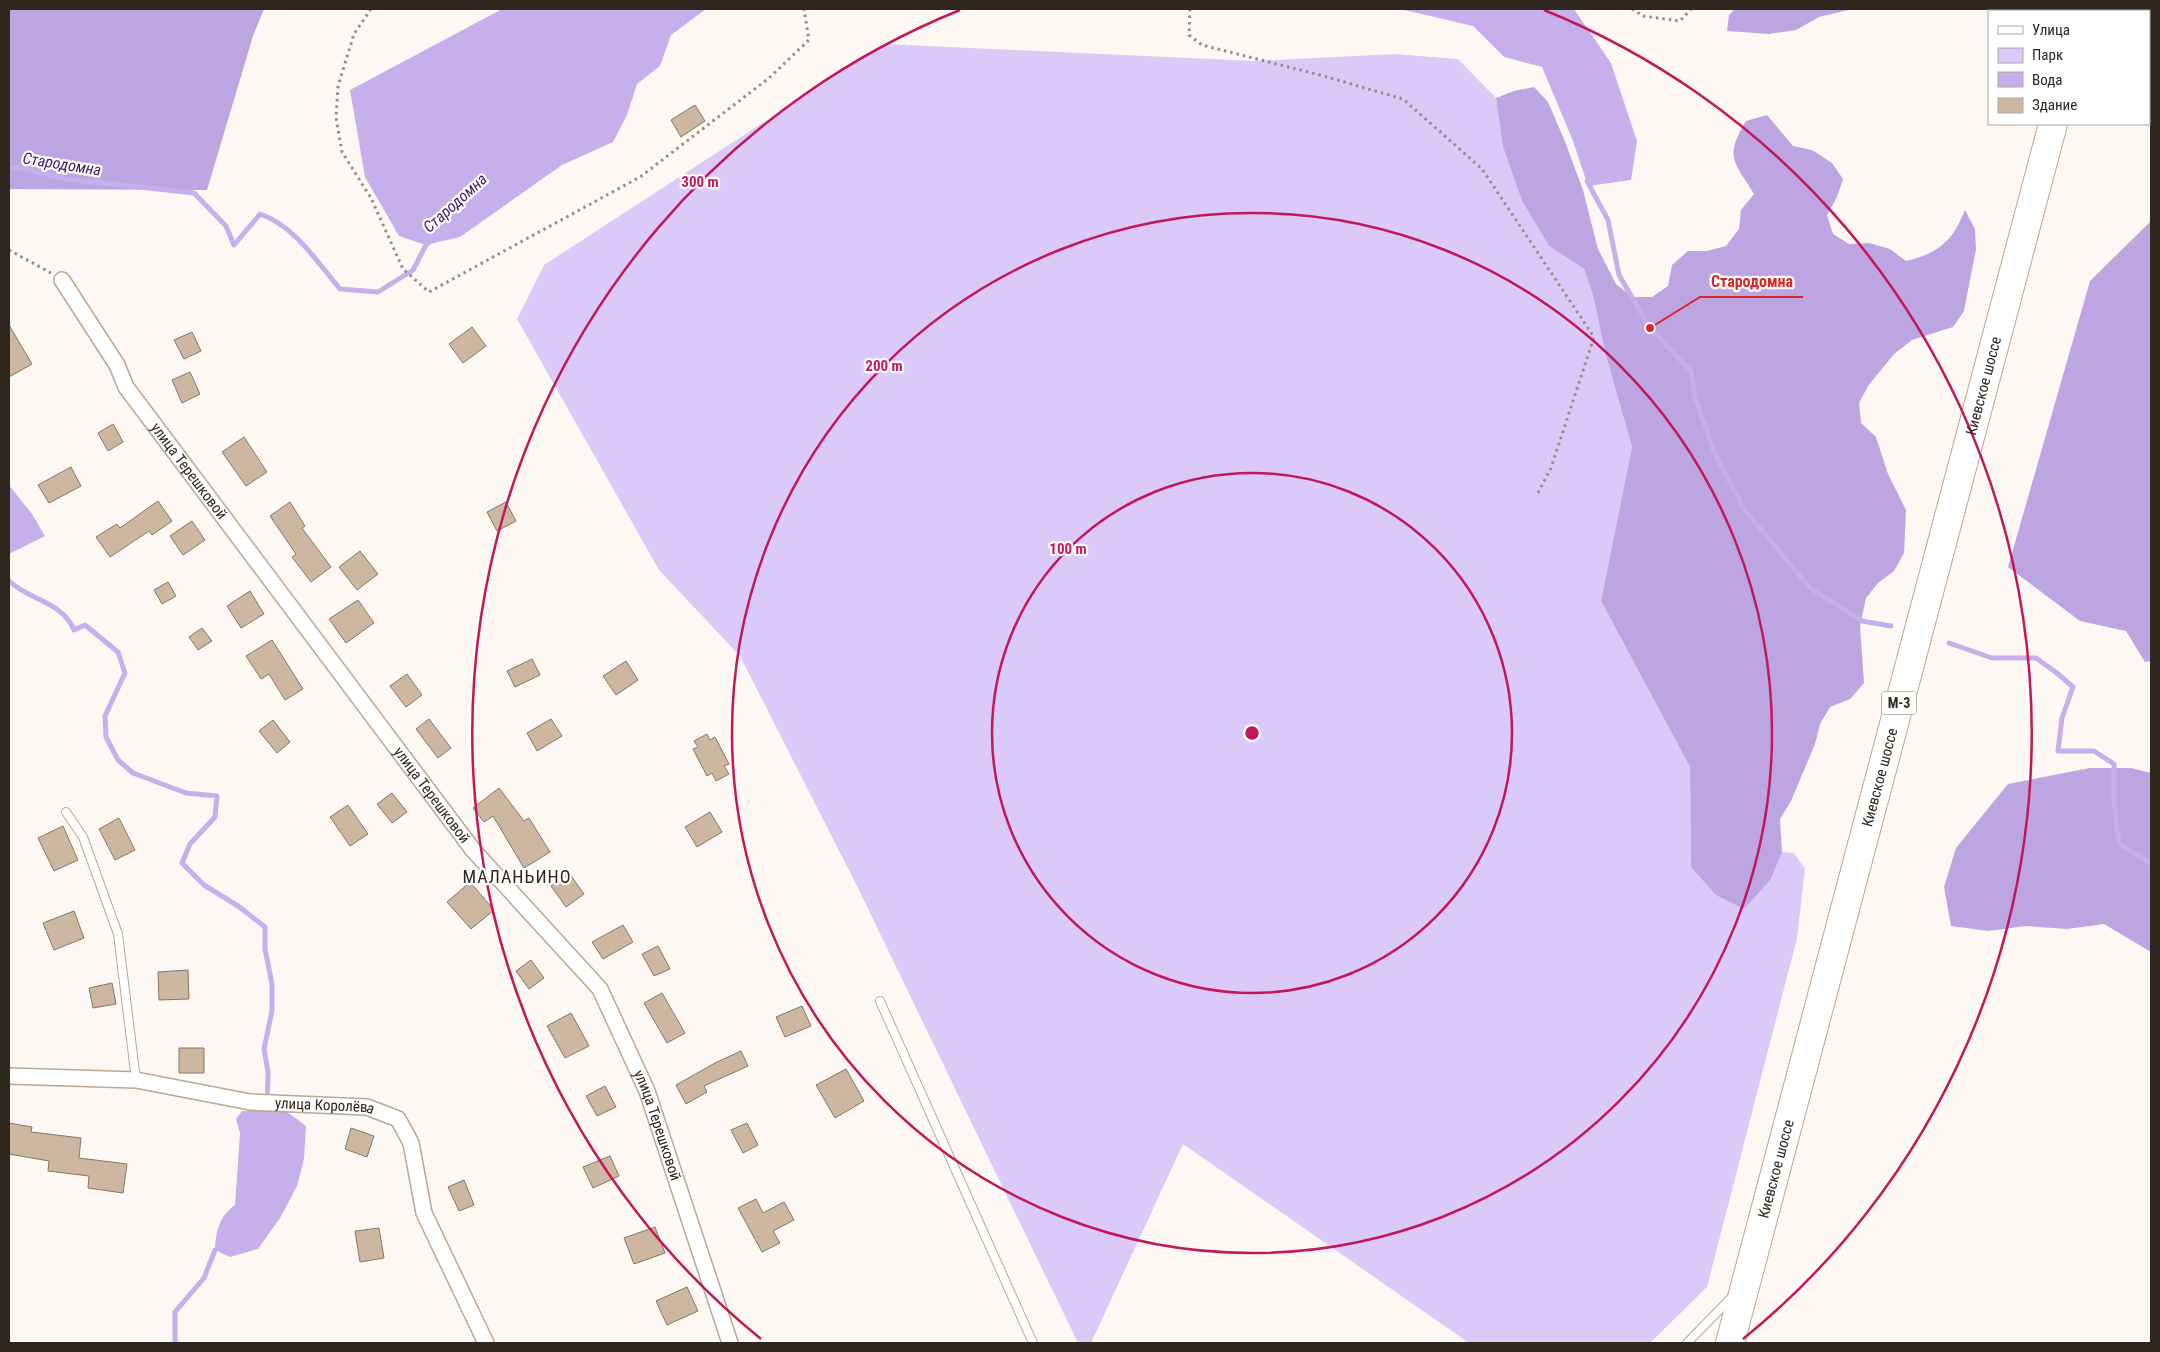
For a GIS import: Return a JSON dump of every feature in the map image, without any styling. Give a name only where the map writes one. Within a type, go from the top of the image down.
[{"type":"highway","name":"Киевское шоссе","points":[[1730,1343],[2053,125]]},
{"type":"street","name":"улица Терешковой","points":[[62,280],[117,365],[126,387],[473,850],[600,989],[647,1091],[730,1343]]},
{"type":"street","name":"улица Королёва","points":[[9,1076],[136,1080],[250,1102],[367,1107],[398,1119],[411,1143],[424,1213],[486,1343]]},
{"type":"lane","points":[[66,812],[83,837],[118,934],[136,1080]]},
{"type":"lane","points":[[880,1001],[1033,1343]]},
{"type":"lane","points":[[1687,1343],[1746,1283]]},
{"type":"path","points":[[371,9],[354,34],[338,86],[336,118],[342,152],[371,198],[403,269],[429,292],[640,176],[769,78],[808,40],[804,9]]},
{"type":"path","points":[[1190,9],[1189,35],[1202,45],[1320,75],[1403,99],[1482,169],[1594,337],[1552,468],[1538,493]]},
{"type":"path","points":[[1632,9],[1642,16],[1680,21],[1691,9]]},
{"type":"path","points":[[9,250],[62,280]]},
{"type":"green space","points":[[884,44],[1253,61],[1394,54],[1458,59],[1496,98],[1503,147],[1522,201],[1549,246],[1584,269],[1593,295],[1605,352],[1632,447],[1601,601],[1690,767],[1691,867],[1771,879],[1782,852],[1794,853],[1805,869],[1797,938],[1707,1287],[1650,1343],[1469,1343],[1183,1144],[1091,1343],[1078,1343],[858,888],[740,656],[659,570],[517,319],[544,265]]},
{"type":"shaded area","points":[[9,9],[264,9],[253,36],[207,190],[9,189]]},
{"type":"shaded area","points":[[1735,9],[1852,9],[1819,17],[1796,30],[1769,34],[1727,31],[1729,15]]},
{"type":"shaded area","points":[[1534,87],[1548,102],[1564,139],[1583,190],[1598,249],[1616,284],[1632,297],[1652,297],[1668,286],[1672,265],[1688,251],[1707,251],[1726,246],[1739,229],[1741,210],[1754,194],[1734,159],[1735,143],[1746,121],[1767,115],[1793,146],[1812,150],[1832,163],[1843,179],[1837,197],[1827,215],[1833,234],[1849,244],[1869,243],[1890,249],[1906,261],[1936,250],[1943,244],[1955,230],[1965,210],[1975,229],[1976,249],[1964,311],[1953,327],[1912,340],[1894,354],[1868,386],[1859,403],[1861,423],[1876,437],[1888,474],[1906,510],[1904,553],[1894,571],[1878,583],[1866,598],[1860,626],[1864,683],[1850,699],[1830,707],[1820,724],[1815,744],[1791,801],[1780,819],[1782,852],[1771,879],[1744,909],[1716,895],[1691,867],[1690,767],[1601,601],[1632,447],[1605,352],[1593,295],[1584,269],[1549,246],[1522,201],[1503,147],[1496,98],[1514,91]]},
{"type":"shaded area","points":[[2151,221],[2151,661],[2145,662],[2126,631],[2080,621],[2008,567],[2090,281]]},
{"type":"shaded area","points":[[2090,768],[2131,768],[2151,773],[2151,952],[2104,924],[2067,929],[2026,926],[1988,931],[1951,926],[1944,887],[1956,848],[2008,784]]},
{"type":"water","points":[[502,9],[706,9],[671,35],[660,66],[637,84],[627,115],[613,142],[562,165],[460,237],[426,245],[399,236],[365,177],[350,90]]},
{"type":"water","points":[[1400,9],[1574,9],[1611,63],[1637,141],[1631,180],[1588,186],[1573,141],[1542,67],[1504,57],[1473,26]]},
{"type":"water","points":[[9,485],[32,514],[45,536],[9,554]]},
{"type":"water","points":[[242,1111],[286,1111],[306,1126],[304,1159],[297,1186],[280,1218],[258,1249],[230,1257],[215,1250],[215,1243],[219,1224],[225,1214],[235,1205],[240,1133],[236,1119]]},
{"type":"building","points":[[695,105],[705,121],[681,137],[671,120]]},
{"type":"building","points":[[9,325],[32,364],[9,377]]},
{"type":"building","points":[[472,327],[486,346],[463,363],[449,344]]},
{"type":"building","points":[[192,332],[201,351],[184,359],[174,340]]},
{"type":"building","points":[[190,372],[200,394],[182,403],[172,380]]},
{"type":"building","points":[[113,424],[123,442],[108,451],[98,433]]},
{"type":"building","points":[[244,437],[267,472],[246,486],[222,452]]},
{"type":"building","points":[[71,467],[81,486],[49,503],[38,485]]},
{"type":"building","points":[[158,501],[172,521],[152,535],[149,531],[110,557],[96,537],[117,524],[120,528]]},
{"type":"building","points":[[290,502],[305,526],[302,528],[331,567],[311,582],[292,557],[296,554],[270,516]]},
{"type":"building","points":[[506,502],[516,521],[497,531],[487,512]]},
{"type":"building","points":[[192,521],[205,540],[183,555],[170,536]]},
{"type":"building","points":[[360,551],[378,574],[357,590],[339,567]]},
{"type":"building","points":[[168,582],[176,596],[162,604],[154,590]]},
{"type":"building","points":[[250,591],[264,614],[241,628],[227,606]]},
{"type":"building","points":[[358,600],[374,623],[346,643],[329,619]]},
{"type":"building","points":[[202,628],[212,641],[198,650],[189,637]]},
{"type":"building","points":[[272,640],[303,689],[285,700],[269,674],[261,679],[246,656]]},
{"type":"building","points":[[532,659],[540,675],[515,687],[507,671]]},
{"type":"building","points":[[626,661],[638,680],[616,695],[603,676]]},
{"type":"building","points":[[407,674],[422,695],[406,707],[390,686]]},
{"type":"building","points":[[429,719],[451,748],[438,758],[416,729]]},
{"type":"building","points":[[551,719],[562,736],[537,751],[527,733]]},
{"type":"building","points":[[273,720],[290,742],[277,753],[259,731]]},
{"type":"building","points":[[707,734],[710,740],[715,737],[729,764],[724,766],[729,774],[716,781],[712,773],[707,776],[693,749],[698,747],[694,741]]},
{"type":"building","points":[[499,788],[524,821],[529,818],[550,852],[524,868],[493,816],[484,822],[473,808]]},
{"type":"building","points":[[392,793],[407,812],[392,823],[377,804]]},
{"type":"building","points":[[348,805],[368,834],[350,846],[330,817]]},
{"type":"building","points":[[710,812],[722,832],[697,847],[685,827]]},
{"type":"building","points":[[119,818],[135,850],[115,860],[99,829]]},
{"type":"building","points":[[63,826],[78,860],[54,871],[38,838]]},
{"type":"building","points":[[569,873],[584,894],[566,907],[551,886]]},
{"type":"building","points":[[470,882],[494,910],[471,929],[447,902]]},
{"type":"building","points":[[74,911],[84,938],[54,950],[43,923]]},
{"type":"building","points":[[623,925],[633,942],[603,959],[592,942]]},
{"type":"building","points":[[658,946],[670,969],[654,976],[642,954]]},
{"type":"building","points":[[531,960],[544,978],[529,989],[516,971]]},
{"type":"building","points":[[188,970],[189,999],[159,1000],[158,972]]},
{"type":"building","points":[[112,983],[116,1004],[93,1008],[89,988]]},
{"type":"building","points":[[662,993],[685,1033],[667,1043],[644,1003]]},
{"type":"building","points":[[802,1006],[811,1026],[785,1037],[776,1017]]},
{"type":"building","points":[[571,1013],[589,1046],[565,1058],[547,1026]]},
{"type":"building","points":[[179,1048],[204,1048],[204,1073],[179,1073]]},
{"type":"building","points":[[741,1051],[748,1066],[704,1086],[707,1092],[686,1104],[676,1085]]},
{"type":"building","points":[[846,1069],[864,1101],[835,1118],[816,1085]]},
{"type":"building","points":[[605,1086],[616,1107],[597,1116],[586,1096]]},
{"type":"building","points":[[9,1123],[32,1127],[31,1132],[81,1138],[79,1158],[127,1164],[123,1193],[88,1188],[89,1176],[48,1171],[49,1161],[9,1154]]},
{"type":"building","points":[[747,1123],[758,1145],[743,1153],[731,1130]]},
{"type":"building","points":[[351,1128],[374,1136],[367,1157],[345,1149]]},
{"type":"building","points":[[610,1156],[619,1176],[593,1188],[583,1167]]},
{"type":"building","points":[[464,1180],[474,1205],[459,1211],[448,1187]]},
{"type":"building","points":[[756,1199],[763,1213],[784,1202],[794,1220],[773,1231],[780,1243],[762,1252],[738,1208]]},
{"type":"building","points":[[655,1227],[665,1253],[634,1264],[624,1238]]},
{"type":"building","points":[[379,1228],[384,1258],[360,1262],[355,1231]]},
{"type":"building","points":[[687,1287],[698,1311],[667,1325],[656,1301]]},
{"type":"waterway","name":"Стародомна","points":[[9,168],[20,168],[66,179],[194,193],[226,226],[234,245],[260,214],[273,220],[295,236],[340,289],[378,292],[413,270],[426,245],[431,241]]},
{"type":"waterway","name":"Стародомна","points":[[1587,181],[1608,220],[1619,275],[1650,328],[1691,371],[1695,397],[1715,454],[1744,509],[1810,588],[1862,621],[1891,626]]},
{"type":"waterway","points":[[9,581],[62,613],[74,630],[85,625],[118,652],[125,673],[105,716],[106,737],[118,760],[133,773],[186,793],[217,796],[215,817],[190,844],[182,863],[204,885],[238,906],[265,927],[265,949],[272,984],[272,1011],[264,1049],[268,1072],[267,1111]]},
{"type":"waterway","name":"Стародомна","points":[[1949,643],[1992,658],[2036,658],[2073,687],[2062,718],[2058,751],[2094,751],[2114,764],[2114,801],[2119,844],[2151,863]]},
{"type":"waterway","points":[[175,1343],[175,1312],[204,1278],[215,1250]]},
{"type":"place","name":"Стародомна","points":[[1650,328]]},
{"type":"district","name":"МАЛАНЬИНО","points":[[517,876]]}]
